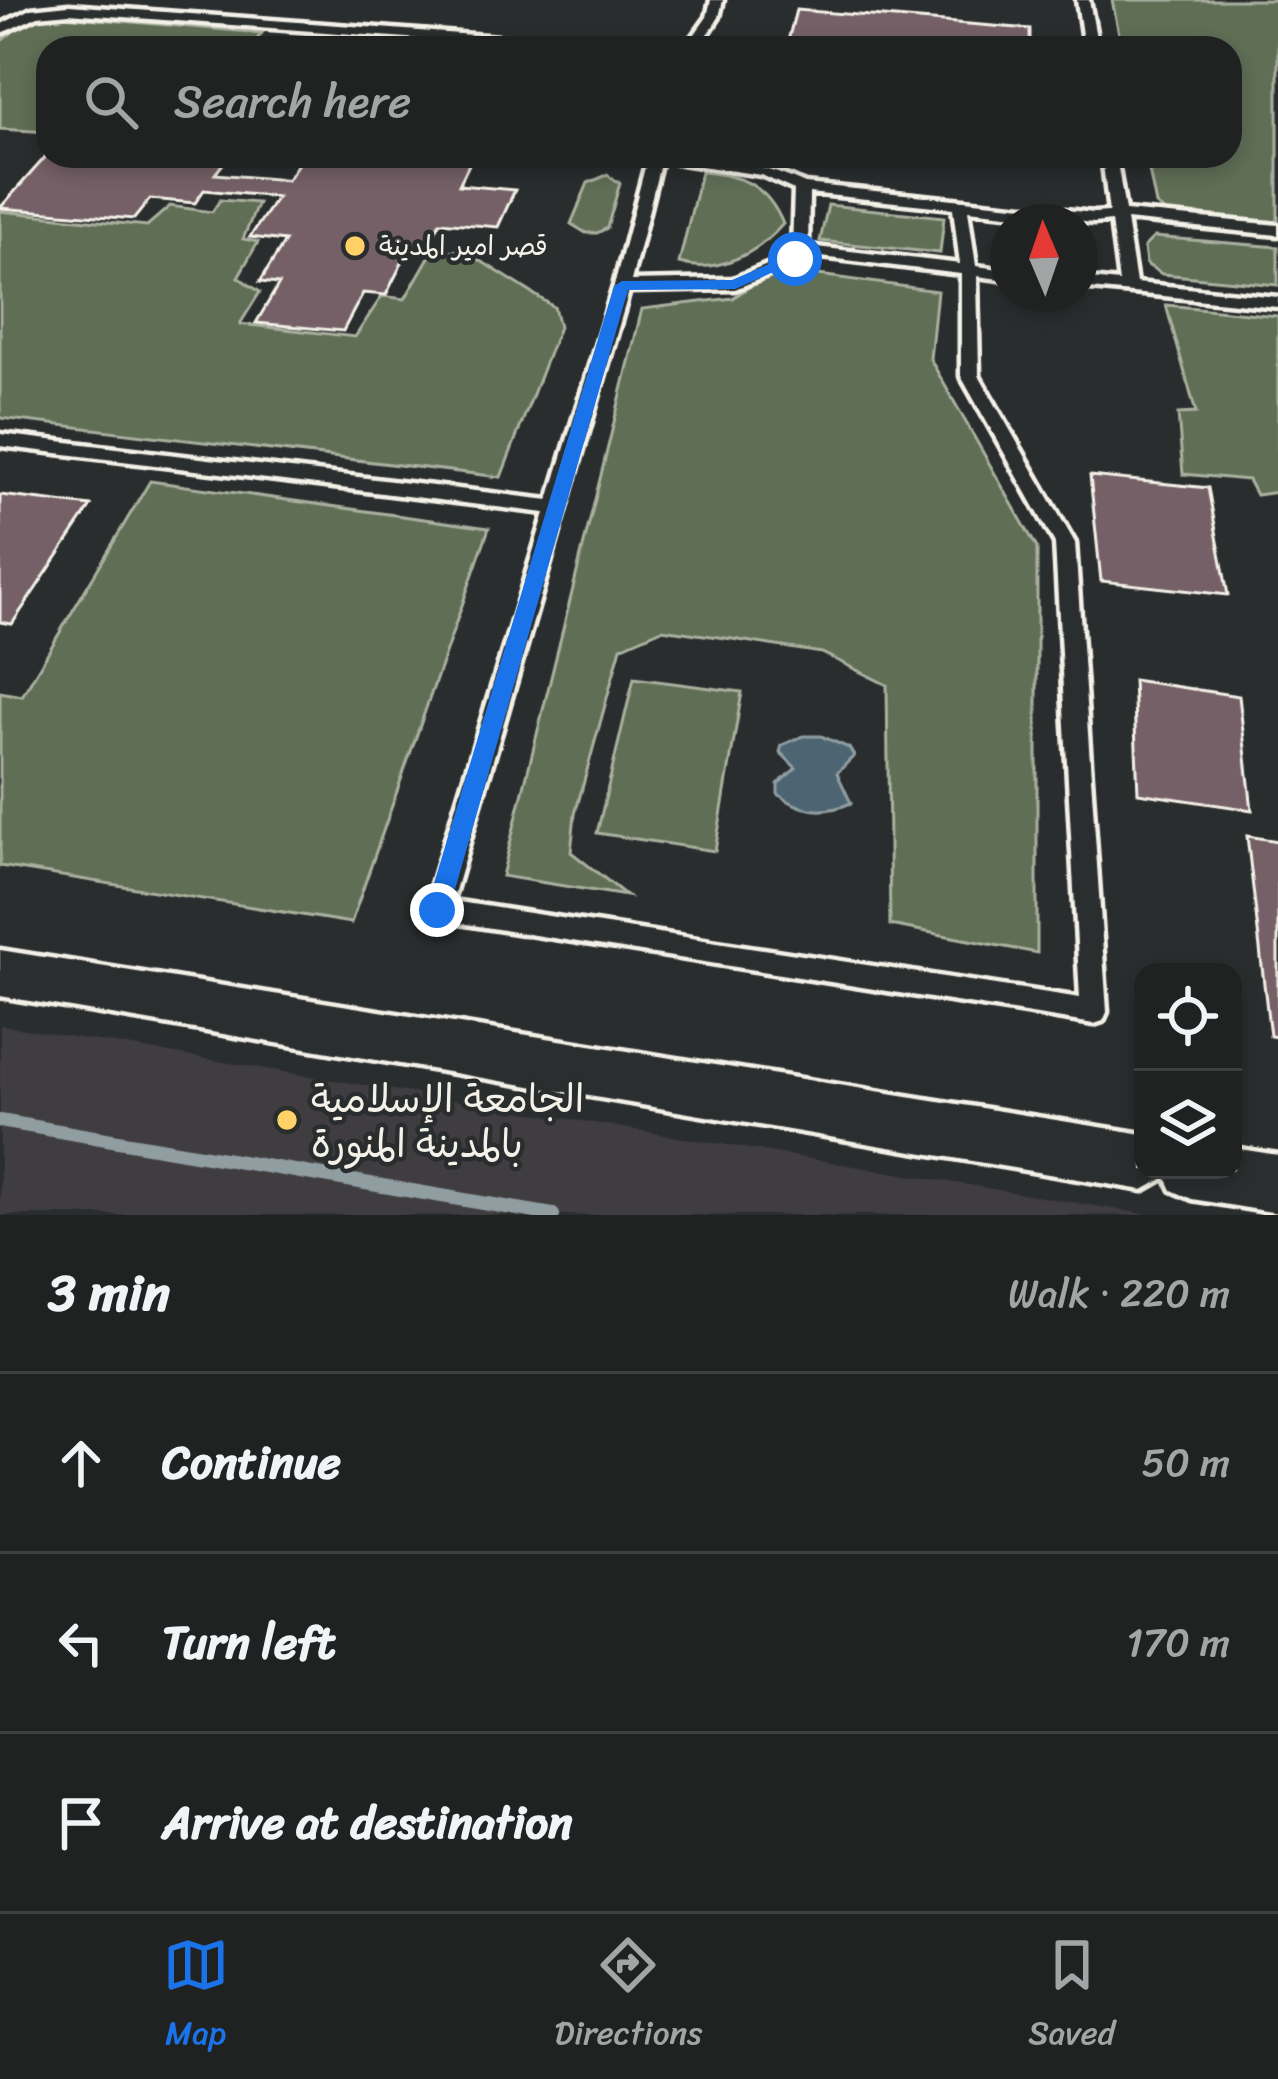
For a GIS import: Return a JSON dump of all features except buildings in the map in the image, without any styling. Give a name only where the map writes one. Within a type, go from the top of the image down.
[{"type":"street","points":[[0,973],[1134,1161]]},
{"type":"street","points":[[1242,1178],[1278,1184]]},
{"type":"lane","points":[[700,36],[717,0]]},
{"type":"lane","points":[[1083,0],[1089,36]]},
{"type":"lane","points":[[0,30],[35,12],[69,9],[433,36]]},
{"type":"lane","points":[[655,168],[437,910],[1094,1012],[1065,544],[970,376],[968,271],[960,205]]},
{"type":"lane","points":[[743,168],[764,171],[802,188],[1094,218],[1119,215],[1278,230]]},
{"type":"lane","points":[[1111,168],[1128,289]]},
{"type":"lane","points":[[622,286],[735,284],[795,259],[800,250],[802,188]]},
{"type":"lane","points":[[800,250],[990,273]]},
{"type":"lane","points":[[1098,285],[1278,302]]},
{"type":"lane","points":[[0,440],[553,507]]},
{"type":"shaded area","name":"الجامعة الإسلامية بالمدينة المنورة","points":[[0,1025],[1150,1215],[0,1215]]},
{"type":"green space","points":[[1112,0],[1278,0],[1278,222],[1165,212],[1156,205],[1148,168],[1242,168],[1242,36],[1120,36]]},
{"type":"green space","points":[[62,16],[262,33],[36,36],[36,131],[0,129],[0,42],[28,19]]},
{"type":"green space","points":[[701,172],[729,176],[761,191],[783,224],[736,259],[708,266],[679,263]]},
{"type":"green space","points":[[607,175],[620,183],[607,228],[586,233],[571,224],[588,183]]},
{"type":"green space","points":[[220,200],[258,203],[243,239],[258,242],[238,277],[260,292],[240,324],[355,337],[382,296],[405,299],[429,257],[462,249],[554,307],[559,327],[501,477],[0,418],[0,211],[147,226],[170,206],[212,212]]},
{"type":"green space","points":[[828,205],[944,217],[940,253],[820,241]]},
{"type":"green space","points":[[1154,237],[1278,247],[1278,285],[1162,274],[1146,264],[1144,247]]},
{"type":"green space","points":[[782,270],[937,291],[930,359],[1037,548],[1037,953],[890,925],[887,685],[822,653],[732,639],[662,629],[621,647],[575,814],[571,852],[627,896],[502,876],[642,309],[733,298]]},
{"type":"green space","points":[[1166,305],[1278,316],[1278,492],[1256,495],[1248,480],[1183,474],[1178,414],[1196,413]]},
{"type":"green space","points":[[150,481],[489,528],[351,923],[0,866],[0,692],[22,696]]},
{"type":"green space","points":[[634,678],[742,692],[715,851],[597,833]]},
{"type":"water","points":[[803,736],[821,736],[849,748],[854,756],[837,773],[851,803],[813,810],[778,794],[778,784],[796,768],[780,752],[782,745]]},
{"type":"waterway","points":[[0,1121],[553,1215]]},
{"type":"place","name":"قصر امير المدينة","points":[[355,246]]},
{"type":"place","name":"الجامعة الإسلامية بالمدينة المنورة","points":[[287,1120]]},
{"type":"route","points":[[437,910],[622,286],[735,284],[795,259]]}]
